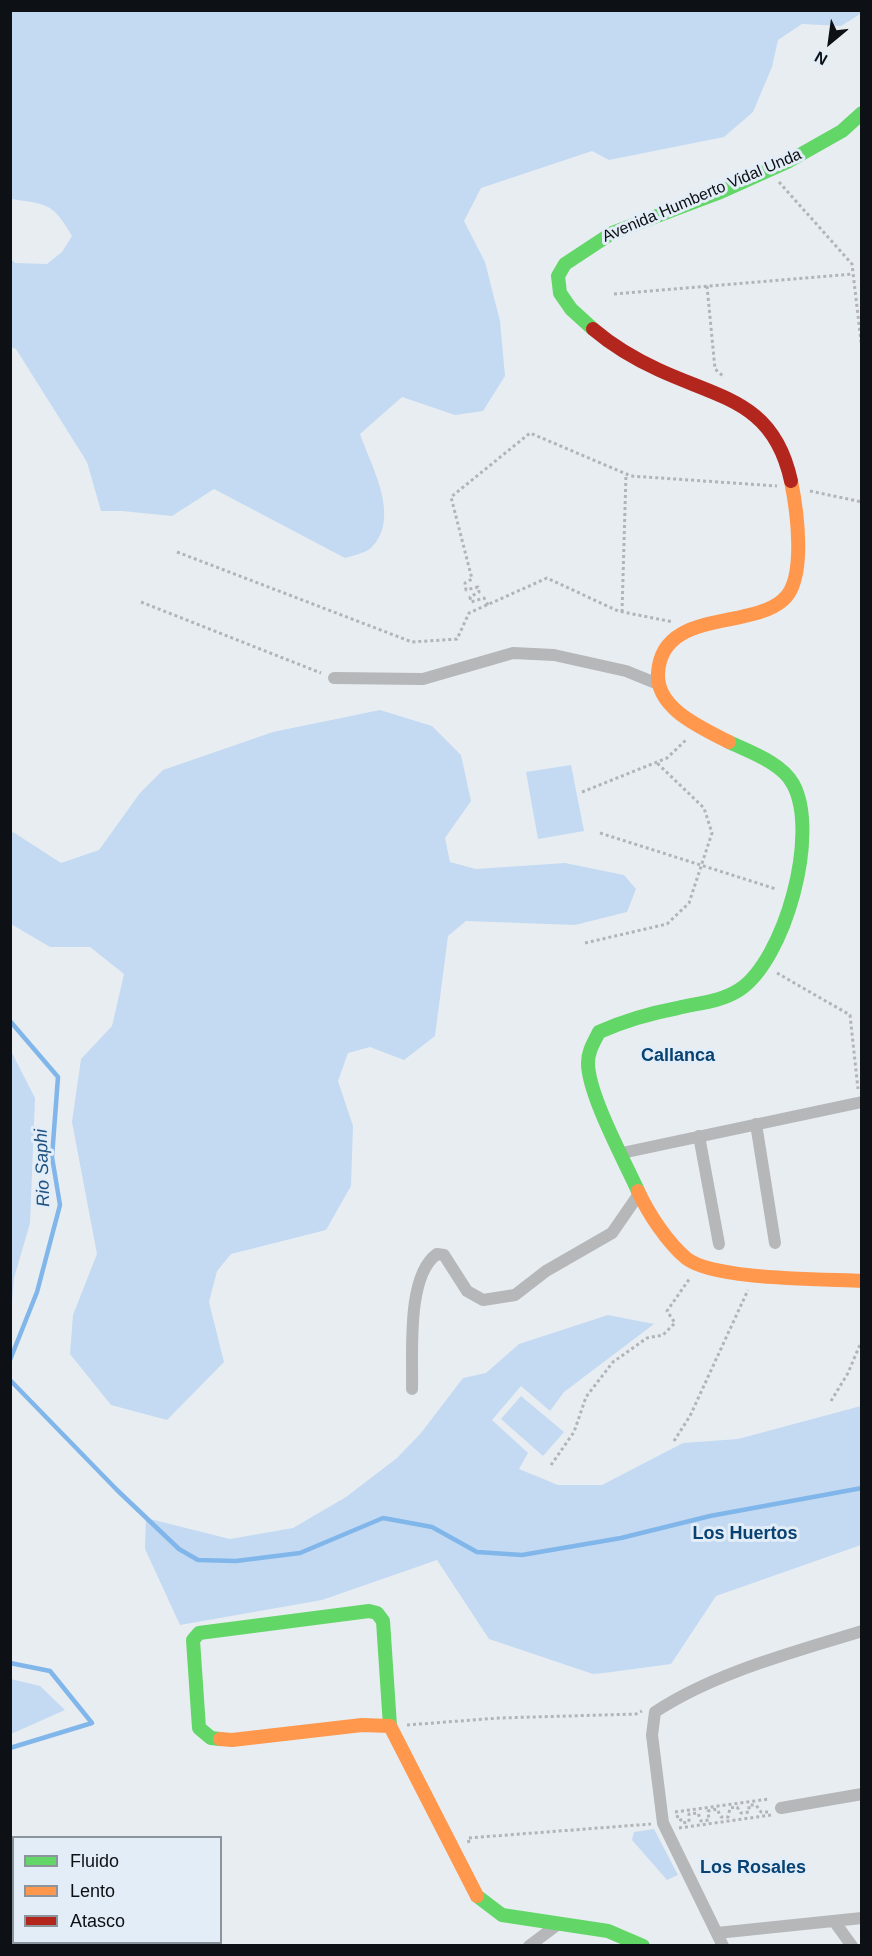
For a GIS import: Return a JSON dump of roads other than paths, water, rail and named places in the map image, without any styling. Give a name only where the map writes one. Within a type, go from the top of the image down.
[{"type":"main road","name":"Avenida Humberto Vidal Unda","points":[[658,684],[657,671],[666,650],[678,638],[718,619],[771,609],[778,606],[790,593],[794,585],[798,556],[796,517],[785,458],[772,432],[760,418],[742,404],[671,376],[610,343],[587,326],[566,304],[556,287],[559,271],[565,264],[612,233],[718,193],[789,161],[842,131],[861,113]]},
{"type":"main road","points":[[658,684],[671,704],[699,727],[762,757],[780,768],[792,782],[800,799],[804,819],[799,861],[788,913],[764,966],[752,980],[732,994],[708,1003],[614,1025],[599,1032],[589,1053],[588,1066],[597,1098],[639,1194],[666,1234],[687,1258],[722,1272],[861,1281]]},
{"type":"main road","points":[[390,1726],[362,1725],[232,1740],[211,1738],[199,1728],[193,1640],[199,1633],[207,1630],[369,1611],[376,1613],[383,1621],[390,1726],[475,1895],[502,1916],[608,1931],[643,1946]]},
{"type":"street","points":[[334,678],[423,679],[513,653],[554,655],[626,671],[658,684]]},
{"type":"street","points":[[622,1153],[860,1103]]},
{"type":"street","points":[[756,1124],[775,1243]]},
{"type":"street","points":[[699,1136],[719,1244]]},
{"type":"street","points":[[412,1389],[415,1301],[420,1278],[430,1259],[437,1254],[444,1255],[466,1291],[483,1300],[515,1294],[546,1271],[612,1233],[639,1194]]},
{"type":"street","points":[[723,1946],[664,1822],[652,1735],[655,1712],[676,1698],[749,1668],[861,1631]]},
{"type":"street","points":[[781,1808],[861,1794]]},
{"type":"street","points":[[717,1932],[861,1918]]},
{"type":"street","points":[[834,1921],[852,1946]]},
{"type":"street","points":[[528,1946],[558,1925]]},
{"type":"waterway","name":"Rio Saphi","points":[[10,1021],[58,1077],[52,1157],[60,1205],[37,1292],[10,1360]]},
{"type":"waterway","points":[[10,1380],[117,1490],[179,1549],[198,1560],[236,1561],[300,1553],[383,1518],[432,1527],[477,1552],[522,1555],[621,1538],[710,1516],[862,1488]]},
{"type":"waterway","name":"Rio Saphi","points":[[10,1663],[50,1671],[92,1723],[10,1748]]},
{"type":"district","name":"Callanca","points":[[678,1056]]},
{"type":"district","name":"Los Huertos","points":[[745,1534]]},
{"type":"district","name":"Los Rosales","points":[[753,1868]]}]
